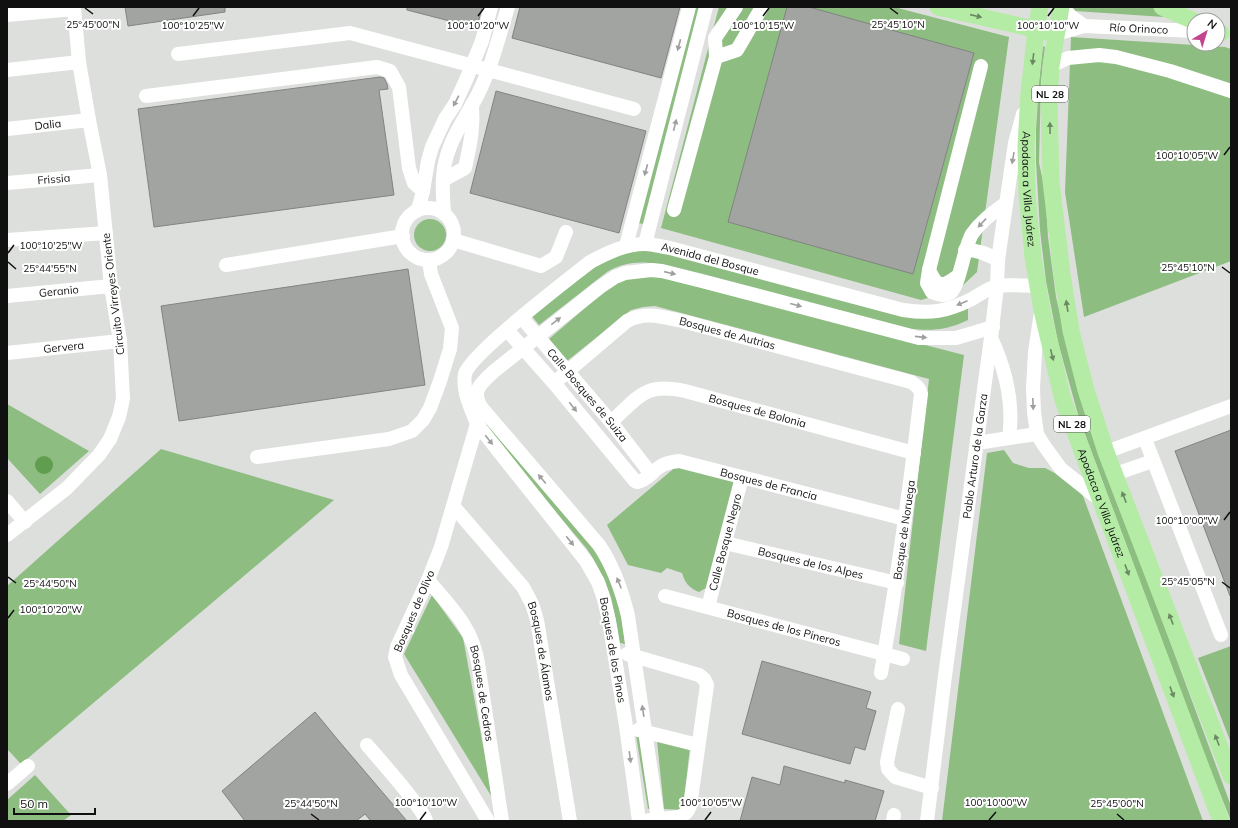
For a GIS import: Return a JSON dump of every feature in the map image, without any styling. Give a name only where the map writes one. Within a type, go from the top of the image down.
[{"type":"main road","points":[[938,7],[1056,34]]},
{"type":"main road","name":"Apodaca a Villa Juárez","points":[[1040,7],[1028,93],[1026,146],[1027,193],[1037,286],[1042,310],[1063,400],[1220,821]]},
{"type":"main road","name":"Apodaca a Villa Juárez","points":[[1059,8],[1051,66],[1049,102],[1051,181],[1062,274],[1073,339],[1086,390],[1106,452],[1231,776]]},
{"type":"main road","points":[[1168,8],[1186,17]]},
{"type":"street","points":[[418,210],[432,147],[445,118],[455,104],[472,66],[482,41],[491,7]]},
{"type":"street","points":[[444,214],[443,180],[445,160],[458,129],[472,105],[488,70],[508,7]]},
{"type":"street","points":[[626,246],[689,7]]},
{"type":"street","points":[[645,244],[706,7]]},
{"type":"street","points":[[674,210],[716,57],[716,38],[736,7]]},
{"type":"street","points":[[716,57],[736,50],[762,7]]},
{"type":"street","points":[[7,15],[74,8]]},
{"type":"street","name":"Circuito Virreyes Oriente","points":[[7,535],[67,488],[99,455],[110,438],[119,418],[123,399],[120,341],[111,286],[100,175],[79,62],[74,8]]},
{"type":"street","points":[[1059,8],[1084,26]]},
{"type":"street","name":"Río Orinoco","points":[[1056,34],[1084,26],[1186,31]]},
{"type":"street","points":[[178,54],[350,33],[634,109]]},
{"type":"street","points":[[1051,66],[1068,58],[1099,55],[1170,71],[1231,91]]},
{"type":"street","points":[[7,70],[79,62]]},
{"type":"street","points":[[146,96],[377,66],[390,71],[399,87],[409,168],[414,183],[423,191]]},
{"type":"street","points":[[981,66],[929,270],[927,283],[932,292],[942,296],[950,293],[956,287],[965,250],[972,234],[982,222],[1006,203]]},
{"type":"street","name":"Pablo Arturo de la Garza","points":[[927,821],[945,676],[992,333],[998,260],[1015,143],[1028,93]]},
{"type":"street","points":[[443,180],[465,168],[472,134],[472,105]]},
{"type":"street","name":"Dalia","points":[[7,129],[89,120]]},
{"type":"street","name":"Frissia","points":[[7,183],[100,175]]},
{"type":"street","points":[[428,208],[444,214],[451,223],[454,235],[447,251],[442,256],[429,260],[418,257],[410,252],[405,245],[403,236],[405,223],[409,216],[418,210],[428,208]]},
{"type":"street","points":[[453,240],[541,266],[556,257],[566,232]]},
{"type":"street","points":[[7,240],[106,233]]},
{"type":"street","points":[[226,266],[403,236]]},
{"type":"street","name":"Avenida del Bosque","points":[[465,379],[468,368],[472,362],[507,330],[590,262],[626,246],[645,244],[670,248],[903,310],[939,312],[965,302],[997,286]]},
{"type":"street","points":[[965,250],[975,250],[998,260]]},
{"type":"street","points":[[257,457],[389,440],[412,431],[423,420],[430,408],[442,375],[450,348],[452,328],[431,274],[429,260]]},
{"type":"street","name":"Avenida del Bosque","points":[[476,394],[481,384],[493,372],[538,336],[615,277],[634,271],[650,270],[702,281],[919,338],[956,338],[992,333]]},
{"type":"street","name":"Geranio","points":[[7,296],[111,286]]},
{"type":"street","points":[[997,286],[1037,286]]},
{"type":"street","points":[[1042,310],[1035,352],[1033,388],[1037,434],[1061,469],[1100,500]]},
{"type":"street","name":"Bosques de Autrias","points":[[554,383],[627,321],[635,317],[649,315],[682,321],[911,382],[918,387]]},
{"type":"street","name":"Calle Bosques de Suiza","points":[[522,318],[611,422],[651,474]]},
{"type":"street","name":"Calle Bosques de Suiza","points":[[507,330],[554,383],[632,480],[637,482]]},
{"type":"street","points":[[992,333],[1009,392],[1011,425],[1009,438]]},
{"type":"street","name":"Gervera","points":[[7,353],[120,341]]},
{"type":"street","name":"Bosques de los Pinos","points":[[465,379],[467,397],[477,424],[586,561],[598,582],[609,621],[641,821]]},
{"type":"street","name":"Bosque de Noruega","points":[[881,673],[897,583],[914,453],[921,394],[918,387]]},
{"type":"street","name":"Bosques de Bolonia","points":[[611,422],[644,393],[659,388],[669,388],[685,391],[914,453]]},
{"type":"street","name":"Bosques de los Pinos","points":[[476,394],[481,407],[606,555],[622,590],[628,616],[658,819]]},
{"type":"street","points":[[1106,452],[1231,406]]},
{"type":"street","name":"Bosques de Olivo","points":[[481,407],[454,507],[441,547],[428,580],[397,647],[395,657],[401,675],[488,821]]},
{"type":"street","points":[[977,443],[1037,434]]},
{"type":"street","points":[[1145,438],[1221,636]]},
{"type":"street","name":"Bosques de Francia","points":[[637,482],[645,480],[660,466],[669,462],[679,461],[905,519]]},
{"type":"street","points":[[1115,474],[1153,461]]},
{"type":"street","name":"Calle Bosque Negro","points":[[708,607],[742,477]]},
{"type":"street","points":[[7,501],[25,522]]},
{"type":"street","name":"Bosques de Álamos","points":[[454,507],[523,587],[532,604],[537,620],[570,821]]},
{"type":"street","name":"Bosques de los Alpes","points":[[725,543],[897,583]]},
{"type":"street","name":"Bosques de Cedros","points":[[428,580],[463,623],[472,640],[477,658],[502,821]]},
{"type":"street","name":"Bosques de los Pineros","points":[[665,596],[903,659]]},
{"type":"street","points":[[613,650],[699,675],[704,679],[707,686],[688,812],[679,817],[641,821]]},
{"type":"street","points":[[898,710],[887,762],[888,769],[895,777],[932,788]]},
{"type":"street","points":[[626,726],[646,733],[698,745]]},
{"type":"street","points":[[367,745],[411,798],[425,817],[426,821]]},
{"type":"street","points":[[7,784],[28,766]]},
{"type":"shaded area","points":[[695,7],[700,7],[644,224],[637,223]]},
{"type":"shaded area","points":[[719,7],[894,7],[1009,37],[977,272],[959,289],[921,300],[661,228]]},
{"type":"shaded area","points":[[1073,7],[1155,7],[1179,18],[1075,11]]},
{"type":"shaded area","points":[[1071,37],[1186,44],[1186,52],[1226,52],[1226,47],[1231,49],[1231,261],[1084,317],[1065,192]]},
{"type":"shaded area","points":[[1043,46],[1045,47],[1041,81],[1039,163],[1045,190],[1048,237],[1056,297],[1071,361],[1123,515],[1231,806],[1231,821],[1205,756],[1079,418],[1058,342],[1046,281],[1040,230],[1036,161],[1036,129]]},
{"type":"shaded area","points":[[427,219],[433,219],[443,226],[446,235],[445,241],[439,248],[433,251],[427,251],[417,244],[414,238],[414,232],[421,222]]},
{"type":"shaded area","points":[[647,248],[911,317],[968,308],[968,320],[940,329],[910,329],[658,264],[644,263],[626,264],[607,272],[539,325],[531,315],[602,262],[617,254]]},
{"type":"shaded area","points":[[655,276],[964,355],[926,651],[899,644],[929,379],[655,306],[631,310],[567,361],[549,339],[613,284],[623,279]]},
{"type":"shaded area","points":[[7,404],[89,451],[40,494],[7,458]]},
{"type":"shaded area","points":[[487,421],[592,544],[608,570],[621,612],[625,644],[620,643],[609,594],[594,560],[587,549],[486,429]]},
{"type":"shaded area","points":[[161,449],[334,500],[21,764],[7,749],[7,586]]},
{"type":"shaded area","points":[[1004,450],[1013,463],[1029,468],[1045,468],[1070,481],[1083,496],[1203,821],[942,821],[987,453]]},
{"type":"shaded area","points":[[44,456],[50,459],[53,465],[50,471],[44,474],[38,471],[35,465],[38,459]]},
{"type":"shaded area","points":[[678,465],[737,479],[706,588],[699,592],[688,585],[682,573],[667,568],[661,573],[628,565],[607,525]]},
{"type":"shaded area","points":[[432,595],[463,638],[493,799],[404,654]]},
{"type":"shaded area","points":[[1231,646],[1231,743],[1198,658]]},
{"type":"shaded area","points":[[636,735],[640,736],[653,807],[648,809]]},
{"type":"shaded area","points":[[657,741],[690,747],[683,810],[664,809]]},
{"type":"shaded area","points":[[35,775],[71,815],[63,821],[7,821],[7,800]]},
{"type":"building","points":[[125,7],[225,7],[225,12],[128,26]]},
{"type":"building","points":[[407,7],[482,7],[477,28],[407,10]]},
{"type":"building","points":[[520,7],[680,7],[661,78],[512,38]]},
{"type":"building","points":[[787,7],[809,7],[974,53],[913,274],[728,222]]},
{"type":"building","points":[[380,77],[384,78],[388,89],[379,90],[394,195],[154,227],[138,109]]},
{"type":"building","points":[[496,91],[646,131],[619,233],[470,193]]},
{"type":"building","points":[[408,269],[425,385],[179,421],[161,306]]},
{"type":"building","points":[[1231,430],[1231,596],[1230,596],[1175,451]]},
{"type":"building","points":[[762,661],[871,692],[866,708],[876,711],[865,750],[855,747],[850,764],[742,734]]},
{"type":"building","points":[[315,712],[407,821],[371,821],[365,814],[356,821],[245,821],[222,791]]},
{"type":"building","points":[[784,766],[845,783],[845,780],[884,791],[875,821],[740,821],[752,777],[780,785]]}]
